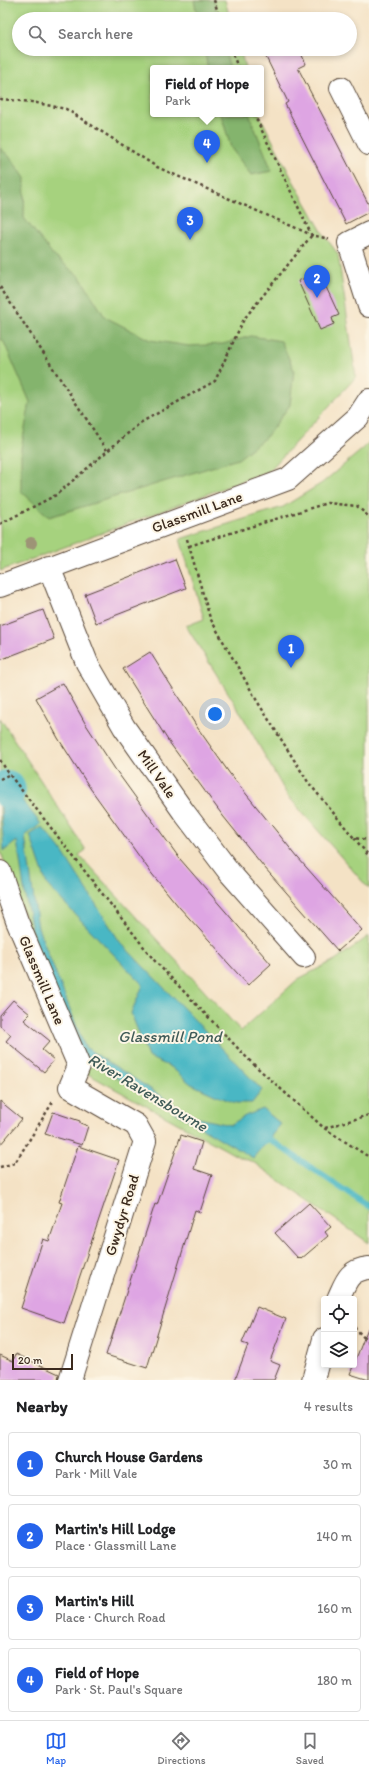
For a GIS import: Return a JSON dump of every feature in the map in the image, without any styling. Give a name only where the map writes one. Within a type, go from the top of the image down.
[{"type":"street","points":[[340,88],[366,132]]},
{"type":"street","points":[[369,234],[349,244],[369,306]]},
{"type":"street","name":"Glassmill Lane","points":[[0,586],[288,478],[358,417],[369,400]]},
{"type":"street","name":"Mill Vale","points":[[49,567],[87,663],[124,727],[183,811],[230,873],[304,957]]},
{"type":"street","name":"Glassmill Lane","points":[[0,872],[17,921],[79,1066],[70,1087]]},
{"type":"street","name":"Gwydyr Road","points":[[70,1087],[136,1125],[145,1141],[70,1380]]},
{"type":"street","points":[[339,1296],[346,1282],[352,1274],[359,1269],[369,1268]]},
{"type":"street","points":[[313,1380],[321,1350]]},
{"type":"path","points":[[214,0],[218,12]]},
{"type":"path","points":[[0,99],[32,102],[66,109],[156,167],[312,235]]},
{"type":"path","points":[[255,117],[312,235]]},
{"type":"path","points":[[0,524],[56,495],[140,423],[215,381],[244,319],[312,235]]},
{"type":"path","points":[[0,287],[108,452]]},
{"type":"path","points":[[190,546],[327,503],[357,506],[369,517]]},
{"type":"path","points":[[179,519],[190,546],[210,618],[257,701],[308,782],[369,856]]},
{"type":"path","points":[[0,760],[9,774],[154,960],[250,1061],[324,1128],[369,1157]]},
{"type":"path","points":[[0,779],[9,774]]},
{"type":"path","points":[[354,838],[369,840]]},
{"type":"path","points":[[0,1166],[15,1163],[59,1093],[70,1087]]},
{"type":"path","points":[[324,1128],[369,1115]]},
{"type":"path","points":[[357,1330],[369,1343]]},
{"type":"green space","points":[[0,0],[225,0],[228,12],[12,12],[12,56],[242,56],[244,65],[150,65],[150,117],[261,117],[291,177],[324,235],[338,254],[356,377],[269,471],[0,571]]},
{"type":"green space","points":[[194,0],[214,0],[217,12],[197,12]]},
{"type":"green space","points":[[205,56],[226,56],[229,65],[207,65]]},
{"type":"green space","points":[[222,117],[250,117],[272,171],[251,175],[231,148]]},
{"type":"green space","points":[[0,148],[9,156],[25,178],[24,218],[54,256],[80,277],[105,317],[150,340],[189,346],[223,344],[251,336],[281,341],[294,370],[290,405],[267,436],[238,459],[49,517],[21,491],[21,449],[30,402],[3,340],[0,339]]},
{"type":"green space","points":[[369,442],[369,889],[287,795],[239,710],[186,626],[204,619],[180,539],[283,507],[322,483],[364,448]]},
{"type":"green space","points":[[0,718],[86,850],[79,855],[241,1031],[298,979],[335,960],[369,936],[369,1243],[253,1162],[239,1157],[86,1073],[35,945],[0,850]]},
{"type":"water","points":[[13,789],[41,824],[25,836],[38,928],[85,1047],[194,1117],[230,1125],[245,1116],[263,1109],[281,1124],[253,1158],[77,1054],[35,945],[25,895],[17,841],[4,851],[0,794]]},
{"type":"water","name":"Glassmill Pond","points":[[42,827],[60,848],[120,942],[262,1090],[252,1103],[236,1103],[217,1096],[191,1084],[171,1067],[148,1057],[131,1013],[143,985],[47,885],[30,835]]},
{"type":"building","points":[[265,56],[302,56],[306,64],[298,68],[369,205],[369,212],[346,224],[285,104],[288,102]]},
{"type":"building","points":[[319,272],[339,315],[332,318],[334,324],[320,330],[298,281]]},
{"type":"building","points":[[175,559],[186,588],[96,623],[85,594]]},
{"type":"building","points":[[43,610],[54,639],[0,660],[0,626]]},
{"type":"building","points":[[150,652],[197,727],[230,774],[298,858],[362,930],[338,951],[264,867],[223,816],[169,742],[150,712],[123,669]]},
{"type":"building","points":[[63,683],[85,723],[115,769],[180,859],[271,964],[248,985],[152,874],[90,788],[58,738],[36,698]]},
{"type":"building","points":[[13,1000],[30,1014],[24,1020],[50,1041],[42,1050],[54,1060],[44,1072],[6,1041],[11,1035],[0,1026],[0,1015]]},
{"type":"building","points":[[0,1101],[22,1119],[0,1145]]},
{"type":"building","points":[[53,1112],[80,1121],[80,1123],[88,1126],[82,1145],[45,1134]]},
{"type":"building","points":[[181,1135],[202,1142],[194,1169],[212,1175],[200,1212],[195,1210],[147,1368],[106,1355],[155,1204],[157,1205]]},
{"type":"building","points":[[78,1146],[119,1160],[64,1323],[21,1308],[43,1239],[49,1241],[62,1203],[59,1202]]},
{"type":"building","points":[[309,1203],[331,1227],[325,1232],[328,1236],[301,1259],[299,1257],[298,1258],[275,1233]]},
{"type":"building","points":[[257,1307],[286,1319],[270,1361],[280,1365],[274,1380],[235,1380],[248,1345],[242,1343]]},
{"type":"building","points":[[368,1328],[369,1380],[350,1374],[352,1368],[357,1368],[357,1356]]},
{"type":"building","points":[[16,1354],[59,1374],[58,1380],[0,1380],[0,1355],[13,1361]]},
{"type":"waterway","name":"River Ravensbourne","points":[[262,1143],[269,1139],[369,1207]]},
{"type":"place","name":"Field of Hope","points":[[207,163]]},
{"type":"place","name":"Martin's Hill","points":[[190,240]]},
{"type":"place","name":"Martin's Hill Lodge","points":[[317,298]]},
{"type":"place","name":"Church House Gardens","points":[[291,668]]}]
